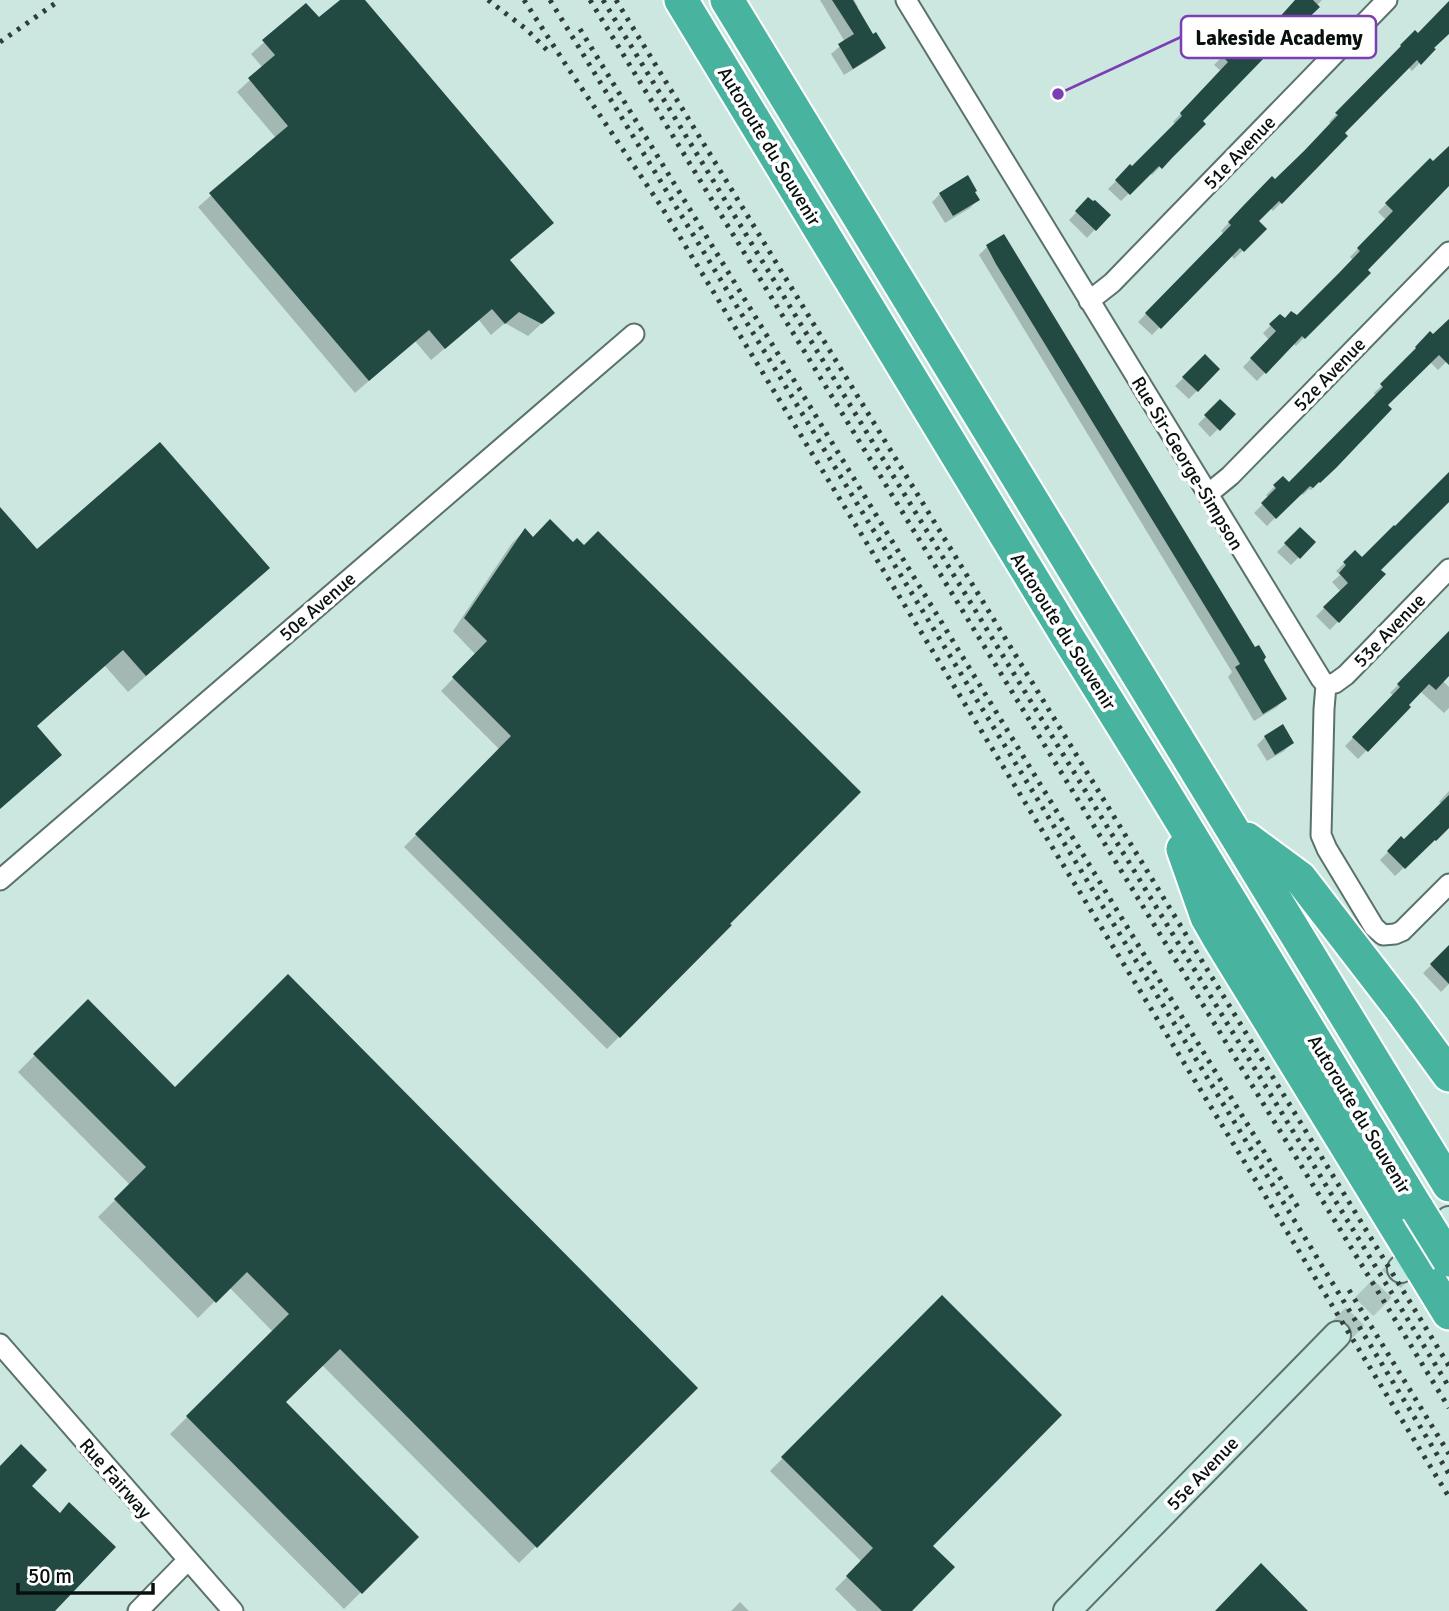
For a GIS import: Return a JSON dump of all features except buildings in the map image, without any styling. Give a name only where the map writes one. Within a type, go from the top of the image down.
[{"type":"highway","name":"Autoroute du Souvenir","points":[[681,0],[1449,1260]]},
{"type":"highway","name":"Autoroute du Souvenir","points":[[727,0],[1448,1183]]},
{"type":"highway","points":[[1159,784],[1213,927],[1408,1262],[1449,1313]]},
{"type":"highway","points":[[1231,827],[1300,878],[1449,1075]]},
{"type":"street","name":"Rue Sir-George-Simpson","points":[[906,0],[1326,685]]},
{"type":"street","name":"51e Avenue","points":[[1090,302],[1112,283],[1387,0]]},
{"type":"street","name":"52e Avenue","points":[[1208,494],[1239,466],[1449,252]]},
{"type":"street","name":"50e Avenue","points":[[0,880],[634,334]]},
{"type":"street","name":"53e Avenue","points":[[1326,685],[1335,683],[1346,675],[1449,569]]},
{"type":"street","points":[[1326,685],[1321,826],[1323,842],[1374,927],[1383,935],[1395,934],[1407,927],[1449,884]]},
{"type":"street","points":[[1408,1262],[1449,1220]]},
{"type":"street","name":"55e Avenue","points":[[1067,1611],[1337,1335]]},
{"type":"street","name":"Rue Fairway","points":[[0,1344],[233,1611]]},
{"type":"street","points":[[138,1611],[188,1560]]},
{"type":"tunnel","points":[[1337,1335],[1401,1269]]},
{"type":"railway","points":[[0,42],[60,0]]},
{"type":"railway","points":[[488,0],[526,29],[549,52]]},
{"type":"railway","points":[[524,0],[661,206],[1449,1497]]},
{"type":"railway","points":[[550,0],[1449,1474]]},
{"type":"railway","points":[[590,0],[1449,1408]]},
{"type":"railway","points":[[603,0],[1449,1387]]},
{"type":"railway","points":[[616,0],[1449,1366]]},
{"type":"railway","points":[[580,29],[1299,1209]]},
{"type":"railway","points":[[1349,1290],[1449,1454]]},
{"type":"place","name":"Lakeside Academy","points":[[1058,94]]}]
